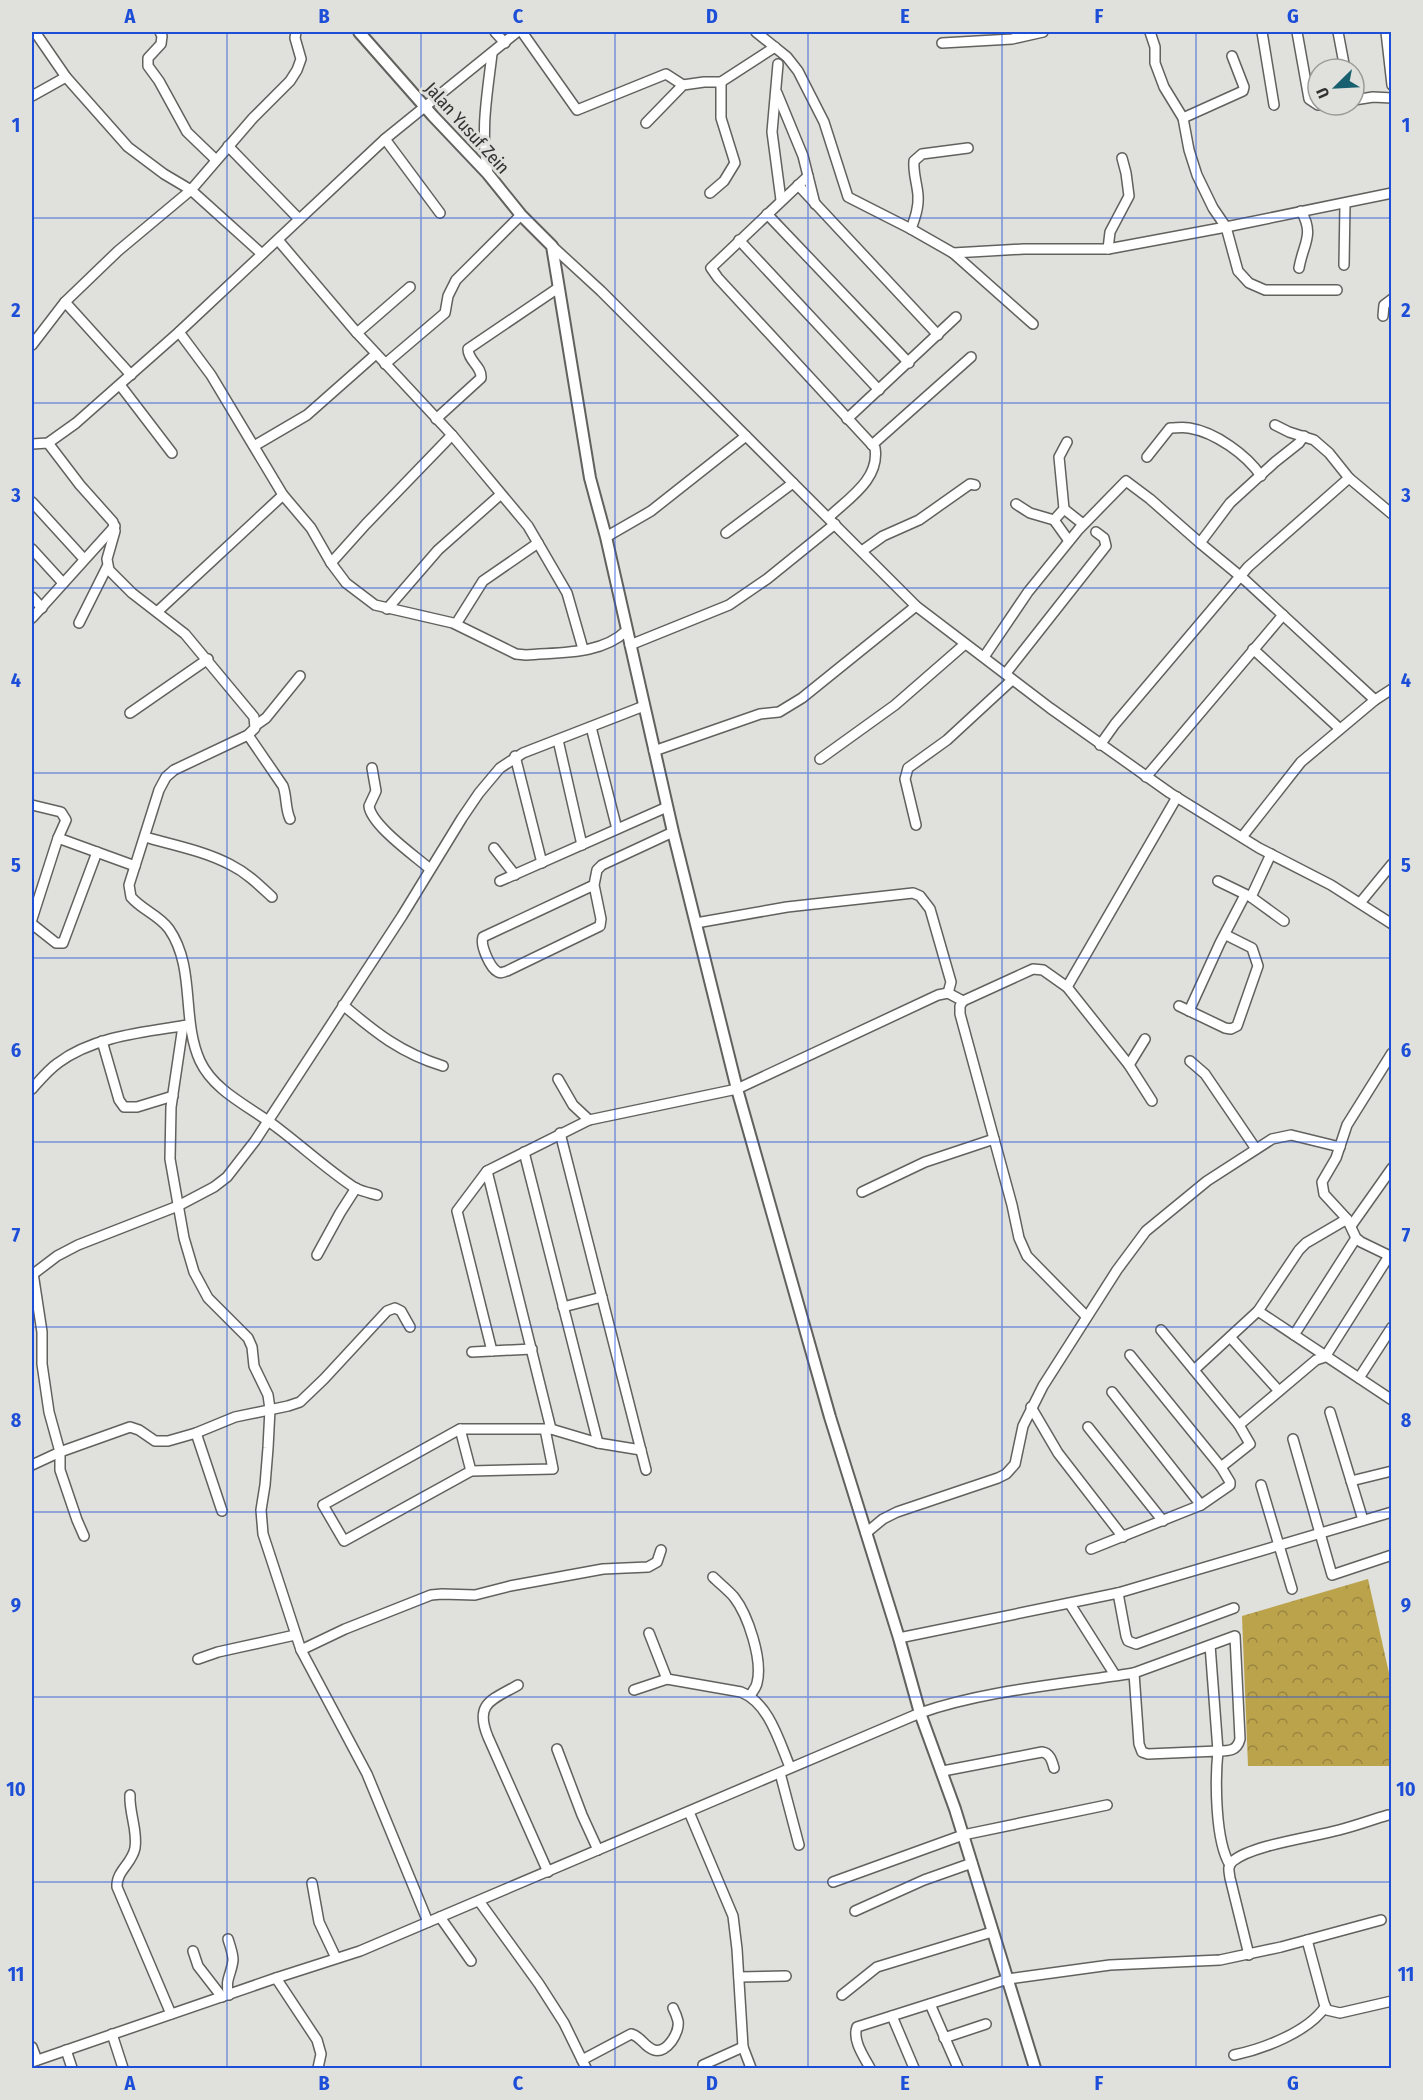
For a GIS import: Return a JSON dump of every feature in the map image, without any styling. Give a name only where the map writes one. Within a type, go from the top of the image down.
[{"type":"street","points":[[35,32],[66,77],[133,151],[164,174],[191,189],[262,254]]},
{"type":"street","points":[[160,32],[162,40],[148,58],[148,66],[187,132],[215,159]]},
{"type":"street","points":[[32,345],[65,302],[118,251],[191,189],[215,159],[290,81],[297,70],[301,56],[295,38],[296,32]]},
{"type":"street","name":"Jalan Yusuf Zein","points":[[359,32],[488,174],[521,215],[552,246]]},
{"type":"street","points":[[495,32],[505,43]]},
{"type":"street","points":[[32,444],[48,443],[76,423],[179,332],[385,139],[517,32]]},
{"type":"street","points":[[522,32],[578,110],[666,74],[683,85],[721,81],[775,47]]},
{"type":"street","points":[[756,32],[787,57],[798,71],[824,122],[848,197],[953,253],[1033,324]]},
{"type":"street","points":[[942,43],[1012,39],[1042,32]]},
{"type":"street","points":[[1150,32],[1155,47],[1155,63],[1164,87],[1183,118],[1189,150],[1197,174],[1213,208],[1226,227],[1238,271],[1249,283],[1265,290],[1337,290]]},
{"type":"street","points":[[1262,32],[1274,105]]},
{"type":"street","points":[[1297,32],[1306,82]]},
{"type":"street","points":[[1338,32],[1343,57]]},
{"type":"street","points":[[1386,32],[1392,85]]},
{"type":"street","points":[[488,174],[484,153],[484,105],[492,54]]},
{"type":"street","points":[[1183,118],[1243,91],[1244,87],[1232,56]]},
{"type":"street","points":[[778,64],[772,132],[781,200]]},
{"type":"street","points":[[32,96],[66,77]]},
{"type":"street","points":[[710,193],[728,176],[735,163],[721,118],[721,81]]},
{"type":"street","points":[[646,123],[683,85]]},
{"type":"street","points":[[776,91],[803,156],[816,204]]},
{"type":"street","points":[[1366,98],[1392,98]]},
{"type":"street","points":[[385,139],[440,213]]},
{"type":"street","points":[[228,146],[299,219]]},
{"type":"street","points":[[911,229],[918,195],[913,171],[915,161],[922,154],[968,148]]},
{"type":"street","points":[[1108,249],[1110,232],[1129,196],[1122,158]]},
{"type":"street","points":[[630,645],[729,605],[767,579],[832,520],[872,475],[875,463],[873,445],[847,420],[712,272],[713,265],[808,176]]},
{"type":"street","points":[[798,185],[938,335]]},
{"type":"street","points":[[953,253],[1024,249],[1108,249],[1392,193]]},
{"type":"street","points":[[1344,265],[1345,204]]},
{"type":"street","points":[[1299,268],[1309,232],[1308,223],[1301,211]]},
{"type":"street","points":[[767,214],[909,363]]},
{"type":"street","points":[[385,364],[446,313],[447,296],[456,280],[521,215]]},
{"type":"street","points":[[278,240],[357,333],[452,435],[500,495],[516,511],[567,593],[584,649]]},
{"type":"street","points":[[739,240],[879,390]]},
{"type":"street","points":[[552,246],[590,478],[606,537],[673,832],[737,1089],[794,1293],[900,1638],[920,1713],[943,1771],[1035,2068]]},
{"type":"street","points":[[552,246],[601,291],[916,606],[1146,777],[1242,837],[1331,885],[1392,924]]},
{"type":"street","points":[[357,333],[411,287]]},
{"type":"street","points":[[436,419],[481,378],[480,371],[468,353],[469,347],[558,288]]},
{"type":"street","points":[[1383,316],[1384,305],[1392,299]]},
{"type":"street","points":[[65,302],[131,375]]},
{"type":"street","points":[[847,420],[956,317]]},
{"type":"street","points":[[179,332],[211,375],[284,495],[311,528],[331,563],[346,583],[364,598],[387,609],[456,624],[516,654],[584,649],[610,643],[627,631]]},
{"type":"street","points":[[254,446],[307,415],[376,354]]},
{"type":"street","points":[[873,445],[971,357]]},
{"type":"street","points":[[120,385],[172,453]]},
{"type":"street","points":[[1275,425],[1288,432],[1314,440],[1329,453],[1349,478],[1392,514]]},
{"type":"street","points":[[1147,457],[1170,428],[1190,428],[1236,449],[1261,476]]},
{"type":"street","points":[[331,563],[452,435]]},
{"type":"street","points":[[606,537],[651,511],[746,436]]},
{"type":"street","points":[[1200,543],[1230,503],[1299,443],[1304,436]]},
{"type":"street","points":[[1067,441],[1059,457],[1064,509],[1083,524]]},
{"type":"street","points":[[48,443],[80,485],[111,518],[115,526],[107,567],[79,623]]},
{"type":"street","points":[[1100,745],[1240,576],[1349,478]]},
{"type":"street","points":[[984,657],[1028,592],[1069,541],[1126,481],[1240,576],[1375,700]]},
{"type":"street","points":[[726,533],[793,483]]},
{"type":"street","points":[[862,551],[883,536],[919,520],[969,484],[975,485]]},
{"type":"street","points":[[157,612],[284,495]]},
{"type":"street","points":[[387,609],[438,550],[500,495]]},
{"type":"street","points":[[32,502],[84,559]]},
{"type":"street","points":[[1016,504],[1030,513],[1054,520],[1069,541]]},
{"type":"street","points":[[1054,520],[1064,509]]},
{"type":"street","points":[[32,618],[115,526]]},
{"type":"street","points":[[916,825],[905,779],[908,768],[947,740],[1009,677],[1106,546],[1104,538],[1096,532]]},
{"type":"street","points":[[456,624],[483,581],[538,543]]},
{"type":"street","points":[[32,549],[63,583]]},
{"type":"street","points":[[107,567],[126,587],[185,634],[254,717],[256,725]]},
{"type":"street","points":[[32,597],[42,608]]},
{"type":"street","points":[[654,751],[760,714],[775,713],[787,708],[827,680],[916,606]]},
{"type":"street","points":[[1146,777],[1282,615]]},
{"type":"street","points":[[820,759],[895,705],[965,644]]},
{"type":"street","points":[[1253,649],[1340,729]]},
{"type":"street","points":[[130,712],[208,659]]},
{"type":"street","points":[[300,676],[266,718],[248,735],[174,770],[166,777],[159,790],[129,885],[131,897],[162,921],[173,936],[180,952],[188,987],[186,1025],[171,1107],[170,1159],[184,1238],[200,1286],[208,1298],[248,1338],[252,1347],[252,1362],[268,1395],[270,1409],[261,1522],[263,1534],[301,1650],[367,1774],[428,1922]]},
{"type":"street","points":[[1242,837],[1301,762],[1375,700],[1392,689]]},
{"type":"street","points":[[84,1536],[62,1479],[60,1452],[49,1412],[42,1364],[42,1332],[32,1274],[57,1256],[78,1245],[178,1206],[214,1187],[227,1177],[269,1120],[479,793],[500,768],[515,756],[644,706]]},
{"type":"street","points":[[591,727],[617,829]]},
{"type":"street","points":[[248,735],[283,786],[286,810],[290,819]]},
{"type":"street","points":[[558,740],[582,845]]},
{"type":"street","points":[[515,756],[542,862]]},
{"type":"street","points":[[372,768],[376,791],[369,806],[372,815],[394,838],[430,869]]},
{"type":"street","points":[[1067,987],[1177,797]]},
{"type":"street","points":[[32,804],[63,814],[65,825],[58,838],[32,919]]},
{"type":"street","points":[[500,881],[667,807]]},
{"type":"street","points":[[594,885],[483,937],[481,943],[485,953],[497,972],[503,973],[600,926],[601,920],[594,885],[597,870],[602,865],[673,832]]},
{"type":"street","points":[[145,837],[218,859],[233,866],[272,897]]},
{"type":"street","points":[[58,838],[135,866]]},
{"type":"street","points":[[494,848],[514,875]]},
{"type":"street","points":[[32,924],[56,943],[63,943],[97,852]]},
{"type":"street","points":[[1189,1011],[1226,935],[1271,854]]},
{"type":"street","points":[[1359,903],[1392,864]]},
{"type":"street","points":[[1218,881],[1248,896],[1284,921]]},
{"type":"street","points":[[696,923],[788,907],[913,893],[920,896],[930,909],[951,982],[948,993]]},
{"type":"street","points":[[1179,1006],[1225,1028],[1231,1029],[1237,1026],[1258,966],[1252,948],[1226,935]]},
{"type":"street","points":[[1086,1316],[1023,1250],[960,1014],[960,1006],[963,1001],[1033,969],[1043,970],[1067,987],[1129,1065],[1152,1101]]},
{"type":"street","points":[[492,1351],[457,1211],[487,1171],[589,1120],[737,1089],[932,998],[948,993],[963,1001]]},
{"type":"street","points":[[343,1005],[395,1045],[417,1058],[443,1066]]},
{"type":"street","points":[[32,1089],[60,1061],[80,1050],[102,1041],[186,1025]]},
{"type":"street","points":[[186,1025],[198,1055],[212,1078],[229,1094],[269,1120],[356,1188],[377,1196]]},
{"type":"street","points":[[1129,1065],[1145,1039]]},
{"type":"street","points":[[102,1041],[119,1100],[124,1107],[137,1107],[173,1096]]},
{"type":"street","points":[[1239,1425],[1316,1360],[1325,1357],[1390,1256],[1356,1238],[1349,1223],[1324,1194],[1322,1188],[1324,1176],[1331,1168],[1347,1125],[1392,1053]]},
{"type":"street","points":[[1190,1061],[1205,1074],[1256,1149]]},
{"type":"street","points":[[558,1079],[573,1106],[589,1120]]},
{"type":"street","points":[[560,1133],[646,1470]]},
{"type":"street","points":[[866,1533],[883,1519],[897,1512],[1006,1474],[1015,1464],[1023,1426],[1032,1407],[1117,1269],[1146,1231],[1207,1181],[1272,1139],[1291,1135],[1340,1147]]},
{"type":"street","points":[[861,1192],[926,1162],[994,1139]]},
{"type":"street","points":[[524,1152],[598,1443]]},
{"type":"street","points":[[1194,1370],[1258,1311],[1299,1250],[1306,1243],[1349,1223],[1392,1168]]},
{"type":"street","points":[[487,1171],[532,1349],[548,1429],[553,1469],[471,1471],[344,1541],[323,1505],[460,1429],[548,1429],[598,1443],[641,1450]]},
{"type":"street","points":[[317,1255],[356,1188]]},
{"type":"street","points":[[1294,1335],[1356,1238]]},
{"type":"street","points":[[563,1307],[602,1297]]},
{"type":"street","points":[[32,1465],[60,1452],[130,1427],[160,1442],[196,1433],[235,1417],[300,1402],[387,1311],[394,1308],[401,1311],[410,1327]]},
{"type":"street","points":[[1258,1311],[1392,1400]]},
{"type":"street","points":[[1359,1378],[1392,1327]]},
{"type":"street","points":[[1161,1330],[1239,1425],[1250,1443],[1221,1467]]},
{"type":"street","points":[[1230,1337],[1279,1391]]},
{"type":"street","points":[[471,1352],[532,1349]]},
{"type":"street","points":[[1091,1549],[1201,1505],[1230,1485],[1230,1479],[1221,1467],[1130,1354]]},
{"type":"street","points":[[1112,1392],[1201,1505]]},
{"type":"street","points":[[1032,1407],[1058,1453],[1123,1537]]},
{"type":"street","points":[[1330,1412],[1363,1520]]},
{"type":"street","points":[[1088,1427],[1162,1521]]},
{"type":"street","points":[[460,1429],[471,1471]]},
{"type":"street","points":[[196,1433],[222,1511]]},
{"type":"street","points":[[1293,1439],[1322,1533],[1332,1575],[1392,1555]]},
{"type":"street","points":[[1351,1481],[1392,1471]]},
{"type":"street","points":[[1261,1485],[1281,1545],[1292,1589]]},
{"type":"street","points":[[900,1638],[1118,1593],[1392,1512]]},
{"type":"street","points":[[301,1650],[345,1629],[431,1595],[475,1595],[510,1586],[603,1569],[648,1567],[657,1562],[661,1551]]},
{"type":"street","points":[[714,1577],[733,1595],[742,1608],[749,1625],[758,1675],[757,1684],[750,1696]]},
{"type":"street","points":[[1118,1593],[1126,1636],[1128,1641],[1136,1644],[1234,1608]]},
{"type":"street","points":[[1070,1604],[1115,1675]]},
{"type":"street","points":[[649,1633],[668,1679]]},
{"type":"street","points":[[198,1659],[218,1652],[295,1635]]},
{"type":"street","points":[[32,2047],[34,2061],[360,1951],[790,1767],[937,1707],[1134,1673],[1235,1636],[1240,1739],[1236,1747],[1232,1750],[1201,1753],[1142,1752],[1139,1744],[1134,1673]]},
{"type":"street","points":[[1210,1645],[1218,1751],[1220,1832],[1225,1858],[1230,1865],[1230,1878],[1249,1955]]},
{"type":"street","points":[[634,1690],[668,1679],[741,1692],[750,1696],[764,1710],[790,1767]]},
{"type":"street","points":[[518,1685],[493,1699],[486,1706],[482,1718],[488,1737],[548,1872]]},
{"type":"street","points":[[557,1749],[598,1850]]},
{"type":"street","points":[[943,1771],[1042,1752],[1047,1753],[1051,1758],[1054,1768]]},
{"type":"street","points":[[780,1773],[799,1845]]},
{"type":"street","points":[[130,1795],[129,1805],[135,1847],[131,1859],[117,1878],[117,1887],[171,2014]]},
{"type":"street","points":[[833,1882],[963,1835],[1107,1805]]},
{"type":"street","points":[[689,1812],[733,1916],[743,2047],[751,2068]]},
{"type":"street","points":[[1230,1865],[1242,1856],[1266,1847],[1337,1831],[1388,1815]]},
{"type":"street","points":[[855,1911],[924,1880],[972,1863]]},
{"type":"street","points":[[312,1883],[319,1922],[336,1958]]},
{"type":"street","points":[[479,1901],[539,1984],[564,2023],[584,2064],[631,2034],[638,2036],[651,2049],[661,2050],[667,2046],[676,2033],[678,2022],[673,2008]]},
{"type":"street","points":[[440,1917],[471,1961]]},
{"type":"street","points":[[870,2068],[856,2039],[855,2030],[861,2025],[1008,1979],[1110,1965],[1220,1960],[1249,1955],[1381,1920]]},
{"type":"street","points":[[842,1995],[877,1967],[992,1932]]},
{"type":"street","points":[[225,1996],[227,1977],[233,1960],[228,1940]]},
{"type":"street","points":[[1307,1940],[1325,2007],[1331,2012],[1340,2013],[1392,2001]]},
{"type":"street","points":[[193,1951],[198,1966],[225,1996]]},
{"type":"street","points":[[739,1977],[786,1976]]},
{"type":"street","points":[[276,1978],[317,2040],[321,2054],[318,2068]]},
{"type":"street","points":[[930,2004],[958,2068]]},
{"type":"street","points":[[1234,2055],[1267,2046],[1309,2024],[1325,2007]]},
{"type":"street","points":[[892,2016],[914,2068]]},
{"type":"street","points":[[944,2038],[986,2024]]},
{"type":"street","points":[[112,2034],[123,2068]]},
{"type":"street","points":[[702,2066],[743,2047]]},
{"type":"street","points":[[66,2050],[72,2068]]},
{"type":"green space","points":[[1368,1579],[1391,1682],[1391,1780],[1389,1766],[1248,1766],[1242,1616]]}]
